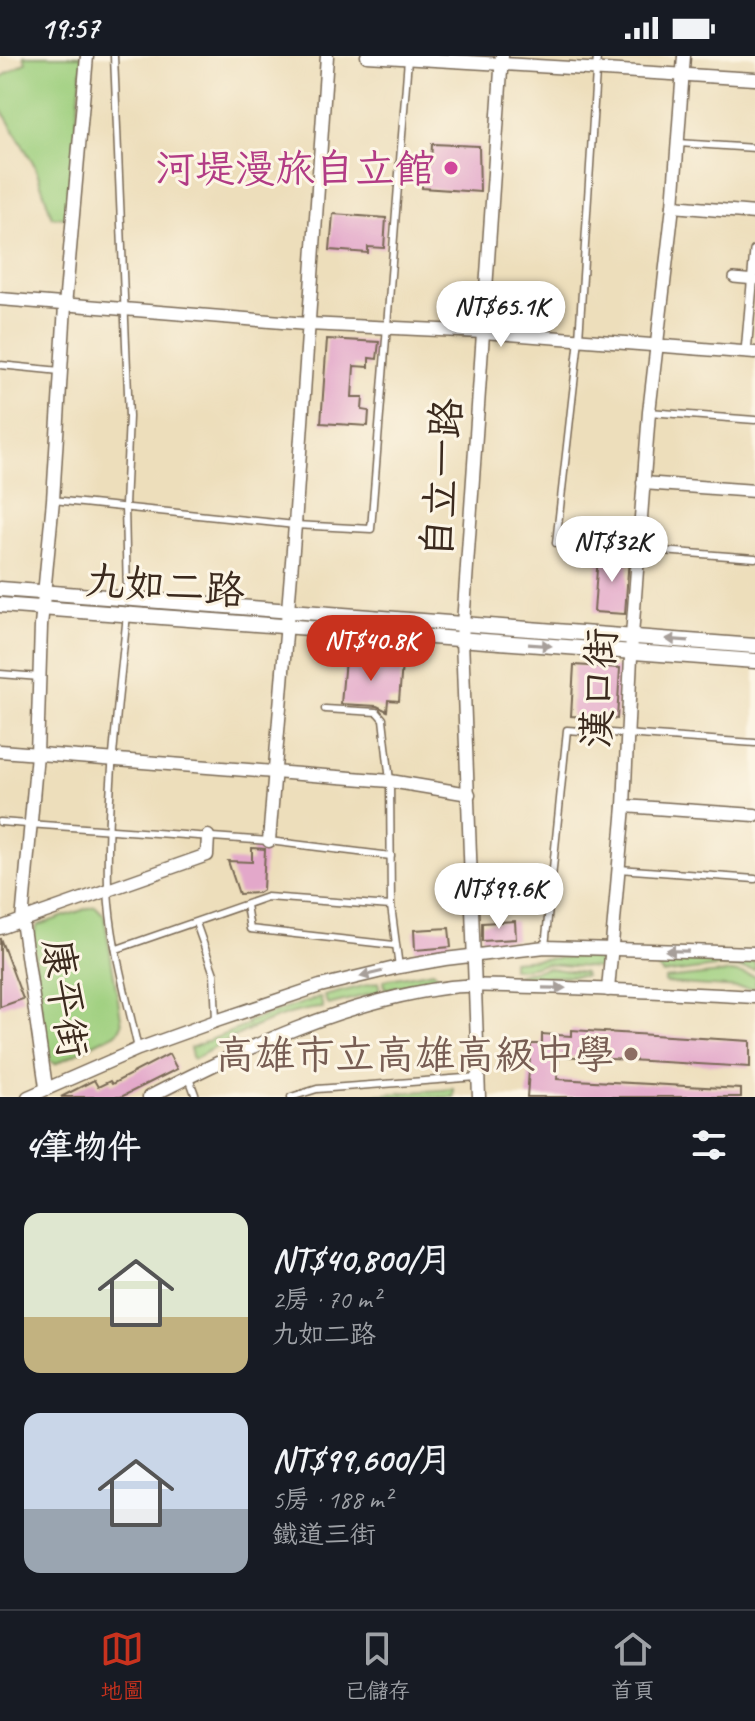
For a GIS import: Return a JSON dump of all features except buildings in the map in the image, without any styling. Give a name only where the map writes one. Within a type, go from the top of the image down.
[{"type":"street","name":"康平街","points":[[46,1087],[22,921],[37,754],[44,592],[65,306],[87,56]]},
{"type":"street","points":[[269,841],[289,611],[327,56]]},
{"type":"street","points":[[367,56],[502,61],[755,79]]},
{"type":"street","name":"漢口街","points":[[608,990],[624,806],[643,483],[673,206],[684,56]]},
{"type":"street","name":"自立一路","points":[[479,1097],[462,632],[502,61]]},
{"type":"street","points":[[673,206],[755,213]]},
{"type":"street","points":[[0,299],[124,311],[484,332],[751,353],[755,251]]},
{"type":"street","points":[[734,278],[754,280]]},
{"type":"street","points":[[643,483],[755,491]]},
{"type":"street","name":"九如二路","points":[[0,589],[289,611],[632,652],[755,661]]},
{"type":"street","name":"九如二路","points":[[0,605],[287,626],[632,636],[755,646]]},
{"type":"street","points":[[0,751],[390,781],[469,794]]},
{"type":"street","points":[[624,806],[755,815]]},
{"type":"street","points":[[0,928],[207,855],[208,836]]},
{"type":"street","points":[[28,1097],[138,1049],[216,1021],[320,986],[399,967],[545,947],[755,953]]},
{"type":"street","points":[[149,1097],[240,1050],[343,1012],[442,988],[476,985],[755,997]]},
{"type":"lane","points":[[114,56],[129,417],[125,506],[127,599]]},
{"type":"lane","points":[[597,56],[579,339],[556,543],[755,558]]},
{"type":"lane","points":[[53,500],[295,525],[371,529],[408,59]]},
{"type":"lane","points":[[678,143],[755,148]]},
{"type":"lane","points":[[0,365],[62,371]]},
{"type":"lane","points":[[649,412],[755,420]]},
{"type":"lane","points":[[127,614],[112,760],[108,891],[138,1049]]},
{"type":"lane","points":[[0,674],[40,677]]},
{"type":"lane","points":[[325,709],[377,712],[383,719],[390,781],[391,906],[399,967]]},
{"type":"lane","points":[[545,947],[567,730],[755,743]]},
{"type":"lane","points":[[0,822],[269,841],[391,856]]},
{"type":"lane","points":[[619,869],[755,879]]},
{"type":"lane","points":[[117,949],[267,897],[391,906]]},
{"type":"lane","points":[[246,905],[250,929],[394,945]]},
{"type":"lane","points":[[196,923],[214,974],[216,1021]]},
{"type":"lane","points":[[189,1077],[196,1097]]},
{"type":"lane","points":[[291,1097],[317,1089],[478,1077]]},
{"type":"green space","points":[[24,56],[83,56],[67,218],[52,217],[35,166],[0,107],[0,78],[26,62]]},
{"type":"green space","points":[[95,906],[104,915],[122,1024],[118,1032],[55,1064],[47,1058],[32,937],[38,925]]},
{"type":"green space","points":[[598,955],[598,968],[546,964],[512,968],[512,961]]},
{"type":"green space","points":[[650,956],[755,962],[755,970],[723,966],[663,974],[647,961]]},
{"type":"green space","points":[[547,968],[584,973],[585,976],[515,975]]},
{"type":"green space","points":[[433,971],[440,978],[385,989],[384,980]]},
{"type":"green space","points":[[731,972],[755,976],[755,989],[665,983],[665,979]]},
{"type":"green space","points":[[379,982],[379,992],[328,1005],[324,996]]},
{"type":"green space","points":[[320,997],[323,1008],[274,1019],[193,1060],[190,1048],[248,1025],[247,1022]]},
{"type":"green space","points":[[454,1089],[454,1097],[340,1097]]},
{"type":"place","name":"河堤漫旅自立館","points":[[451,168]]},
{"type":"place","name":"高雄市立高雄高級中學","points":[[631,1054]]}]
